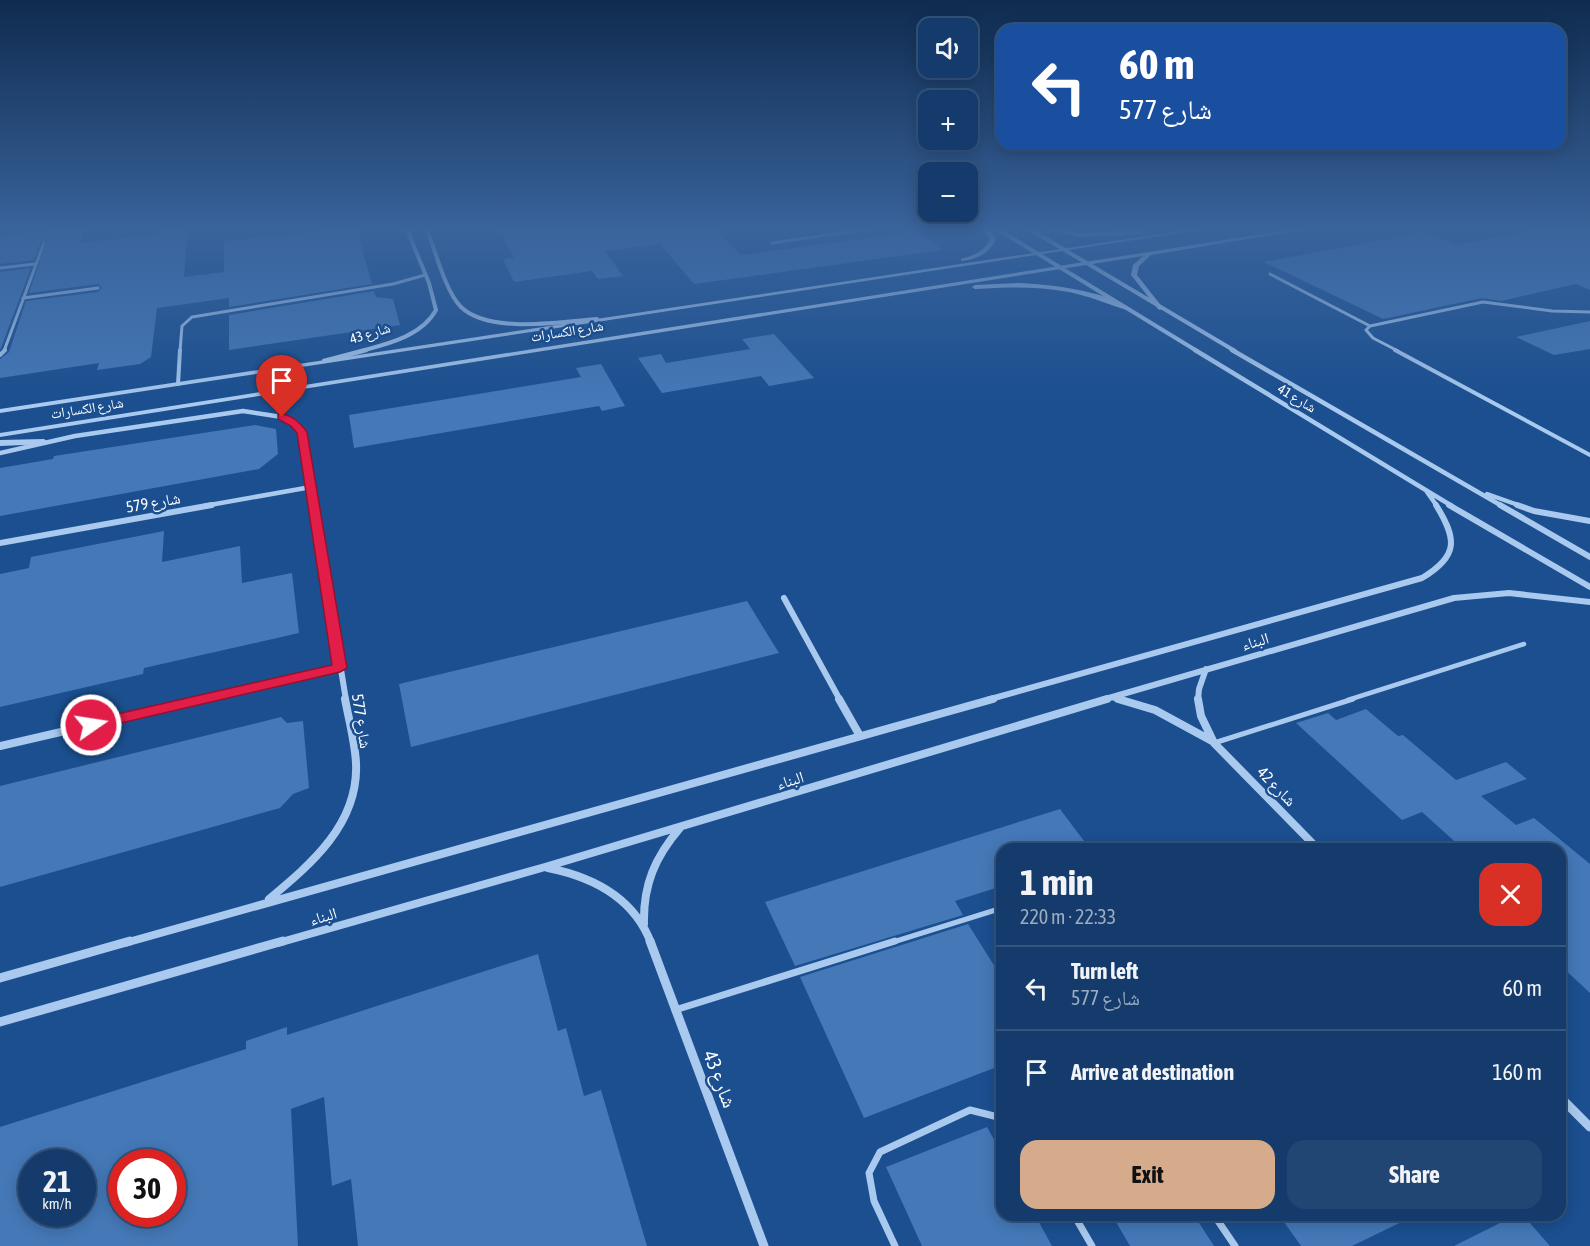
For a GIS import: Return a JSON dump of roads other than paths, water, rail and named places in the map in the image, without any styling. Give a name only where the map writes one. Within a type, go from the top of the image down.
[{"type":"street","name":"شارع 43","points":[[321,362],[402,338],[426,324],[436,310],[428,285]]},
{"type":"street","points":[[450,285],[457,301],[470,314],[517,323],[597,319]]},
{"type":"street","name":"شارع الكسارات","points":[[0,411],[825,285]]},
{"type":"street","name":"شارع الكسارات","points":[[0,435],[943,285]]},
{"type":"street","points":[[917,289],[1014,285]]},
{"type":"street","points":[[1050,285],[1073,289],[1127,308]]},
{"type":"street","name":"شارع 41","points":[[1088,285],[1427,492],[1590,587]]},
{"type":"street","name":"شارع 41","points":[[1122,285],[1590,557]]},
{"type":"street","points":[[1142,285],[1160,308]]},
{"type":"street","name":"شارع الكسارات","points":[[0,453],[44,442],[219,413],[243,411],[282,417]]},
{"type":"street","name":"شارع 577","points":[[266,902],[308,868],[337,831],[353,796],[356,764],[302,432],[295,423],[282,417]]},
{"type":"street","points":[[0,443],[44,442]]},
{"type":"street","name":"شارع 579","points":[[0,543],[311,487]]},
{"type":"street","points":[[1469,487],[1534,511],[1590,521]]},
{"type":"street","name":"البناء","points":[[0,978],[1422,578],[1437,571],[1444,563],[1452,545],[1449,525],[1427,492]]},
{"type":"street","name":"البناء","points":[[0,1022],[680,828],[1206,669],[1471,595],[1530,594],[1590,602]]},
{"type":"street","points":[[784,598],[860,736]]},
{"type":"street","points":[[0,746],[340,668]]},
{"type":"street","name":"شارع 42","points":[[1206,669],[1196,695],[1204,727],[1215,743],[1312,843]]},
{"type":"street","name":"شارع 42","points":[[1112,697],[1155,710],[1215,743]]},
{"type":"street","name":"شارع 43","points":[[680,828],[654,862],[646,882],[642,903],[644,925],[764,1246]]},
{"type":"street","name":"شارع 43","points":[[545,867],[569,871],[592,879],[621,899],[644,925]]},
{"type":"street","points":[[1566,1103],[1590,1127]]},
{"type":"lane","points":[[0,355],[28,285]]},
{"type":"lane","points":[[177,384],[182,326],[192,317],[386,285]]},
{"type":"lane","points":[[1291,285],[1370,326]]},
{"type":"lane","points":[[23,298],[98,288]]},
{"type":"lane","points":[[1590,312],[1552,311],[1483,302],[1370,326],[1366,330],[1373,338],[1590,455]]},
{"type":"lane","points":[[1215,743],[1524,644]]},
{"type":"lane","points":[[675,1010],[996,910]]},
{"type":"lane","points":[[895,1246],[874,1201],[869,1173],[880,1152],[970,1110],[996,1116]]},
{"type":"lane","points":[[1077,1221],[1092,1246]]},
{"type":"lane","points":[[1218,1221],[1235,1246]]}]
